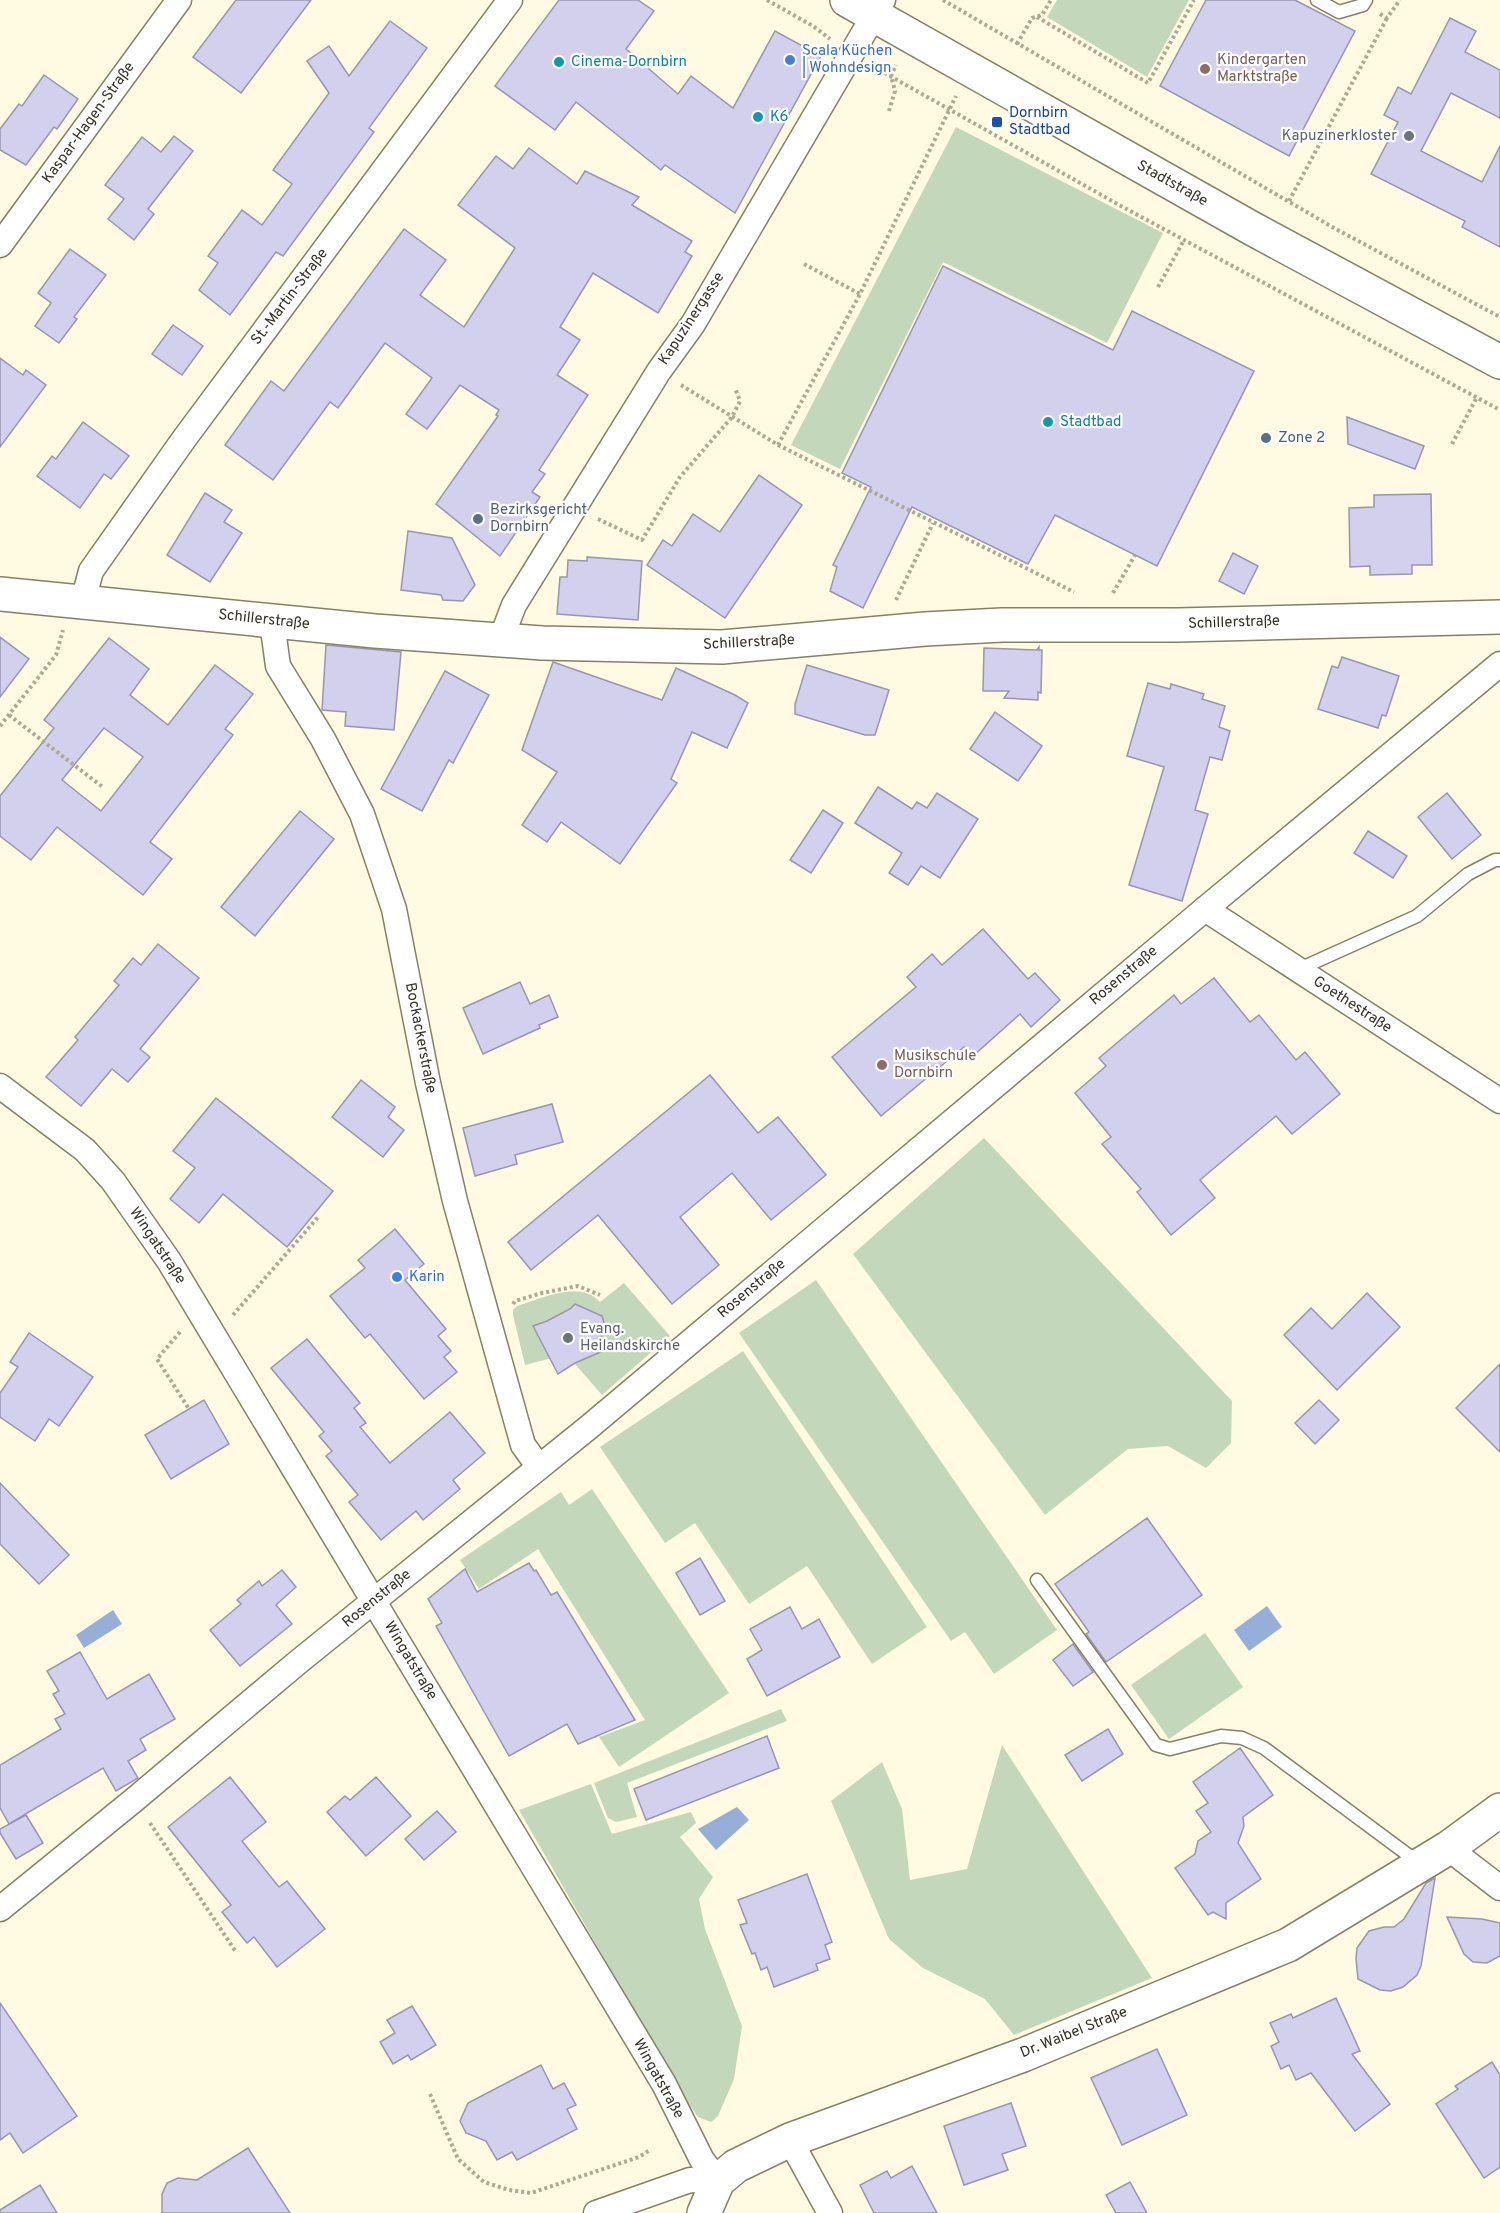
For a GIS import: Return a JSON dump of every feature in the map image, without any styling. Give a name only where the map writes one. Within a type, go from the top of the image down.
[{"type":"main road","name":"Stadtstraße","points":[[868,5],[1253,229],[1500,362]]},
{"type":"main road","name":"Schillerstraße","points":[[0,594],[74,611],[272,622],[542,643],[722,647],[1002,625],[1177,625],[1500,617]]},
{"type":"main road","name":"Dr. Waibel Straße","points":[[718,2181],[736,2166],[790,2140],[1023,2055],[1288,1945],[1434,1857],[1500,1810]]},
{"type":"main road","points":[[704,2213],[718,2181]]},
{"type":"street","name":"Kaspar-Hagen-Straße","points":[[0,246],[179,0]]},
{"type":"street","name":"St.-Martin-Straße","points":[[74,611],[91,571],[184,439],[510,0]]},
{"type":"street","name":"Kapuzinergasse","points":[[501,639],[514,605],[659,371],[693,324],[853,55],[868,5]]},
{"type":"street","name":"Bockackerstraße","points":[[272,622],[278,666],[323,739],[361,811],[394,909],[428,1083],[456,1201],[523,1445],[539,1467]]},
{"type":"street","name":"Rosenstraße","points":[[0,1909],[297,1663],[539,1467],[1500,664]]},
{"type":"street","name":"Goethestraße","points":[[1205,909],[1500,1101]]},
{"type":"street","name":"Wingatstraße","points":[[0,1086],[85,1150],[106,1174],[169,1261],[664,2084],[702,2160],[718,2181]]},
{"type":"street","points":[[1434,1857],[1500,1888]]},
{"type":"street","points":[[790,2140],[830,2213]]},
{"type":"street","points":[[596,2213],[690,2180],[718,2181]]},
{"type":"lane","points":[[1317,0],[1339,12],[1363,5],[1366,0]]},
{"type":"lane","points":[[1297,970],[1416,916],[1468,874],[1495,860],[1500,860]]},
{"type":"lane","points":[[1037,1580],[1156,1745],[1170,1749],[1221,1736],[1242,1738],[1264,1748],[1434,1857]]},
{"type":"path","points":[[767,0],[813,26],[853,55],[950,110],[1184,240],[1500,410]]},
{"type":"path","points":[[943,0],[1334,228],[1500,317]]},
{"type":"path","points":[[1017,44],[1032,18],[1042,15],[1051,0]]},
{"type":"path","points":[[1037,17],[1148,83],[1194,0]]},
{"type":"path","points":[[1289,201],[1387,18]]},
{"type":"path","points":[[890,111],[895,91],[891,76]]},
{"type":"path","points":[[778,446],[860,294],[950,110]]},
{"type":"path","points":[[1158,287],[1184,240]]},
{"type":"path","points":[[804,264],[860,294]]},
{"type":"path","points":[[659,371],[778,446],[1083,596]]},
{"type":"path","points":[[574,508],[642,540],[680,477],[732,417],[740,401],[735,388]]},
{"type":"path","points":[[1452,444],[1477,397]]},
{"type":"path","points":[[880,633],[933,523]]},
{"type":"path","points":[[1111,596],[1135,555]]},
{"type":"path","points":[[0,726],[56,655],[74,611]]},
{"type":"path","points":[[9,714],[104,788]]},
{"type":"path","points":[[215,1336],[319,1216]]},
{"type":"path","points":[[509,1310],[515,1301],[578,1286],[600,1295]]},
{"type":"path","points":[[189,1408],[157,1359],[199,1310]]},
{"type":"path","points":[[146,1817],[236,1952]]},
{"type":"path","points":[[430,2094],[458,2159],[484,2182],[509,2190],[531,2193],[639,2157],[650,2150]]},
{"type":"green space","points":[[1057,0],[1189,0],[1147,77],[1047,17]]},
{"type":"green space","points":[[956,127],[1163,233],[1107,343],[943,262],[840,469],[791,445]]},
{"type":"green space","points":[[984,1138],[1232,1401],[1231,1443],[1206,1468],[1168,1446],[1128,1449],[1045,1515],[853,1254]]},
{"type":"green space","points":[[816,1280],[1057,1630],[994,1674],[965,1632],[951,1641],[739,1333]]},
{"type":"green space","points":[[624,1283],[670,1336],[602,1395],[575,1364],[571,1366],[552,1358],[525,1365],[513,1315],[513,1310],[517,1306],[571,1291],[591,1295],[600,1302]]},
{"type":"green space","points":[[743,1351],[927,1627],[872,1664],[807,1566],[749,1604],[695,1523],[665,1543],[600,1447]]},
{"type":"green space","points":[[592,1489],[729,1693],[619,1767],[599,1737],[645,1720],[538,1549],[479,1589],[460,1560],[561,1492],[569,1505]]},
{"type":"green space","points":[[1205,1633],[1243,1687],[1169,1739],[1131,1685]]},
{"type":"green space","points":[[781,1709],[787,1721],[627,1783],[637,1817],[616,1822],[608,1818],[594,1783]]},
{"type":"green space","points":[[1002,1745],[1152,1978],[1014,2035],[985,1999],[923,1968],[889,1939],[831,1801],[882,1762],[902,1809],[910,1880],[967,1869]]},
{"type":"green space","points":[[591,1784],[612,1834],[691,1812],[696,1823],[680,1837],[713,1877],[699,1899],[705,1929],[742,2026],[734,2079],[718,2116],[711,2122],[698,2117],[685,2099],[519,1810]]},
{"type":"water","points":[[1267,1606],[1282,1627],[1249,1651],[1234,1630]]},
{"type":"water","points":[[113,1610],[122,1624],[84,1648],[76,1635]]},
{"type":"water","points":[[737,1807],[749,1820],[716,1850],[698,1829]]},
{"type":"building","points":[[236,0],[311,0],[241,93],[193,57]]},
{"type":"building","points":[[559,0],[638,0],[654,11],[626,49],[678,94],[691,76],[733,108],[775,31],[821,56],[735,213],[665,165],[661,170],[576,102],[555,130],[495,86]]},
{"type":"building","points":[[1206,0],[1295,0],[1355,31],[1289,156],[1160,86]]},
{"type":"building","name":"Kapuzinerkloster","points":[[1450,18],[1476,31],[1465,52],[1500,70],[1500,118],[1451,93],[1421,151],[1482,182],[1500,146],[1500,247],[1462,227],[1465,221],[1371,174],[1398,122],[1384,115],[1398,87],[1411,94]]},
{"type":"building","points":[[390,21],[427,48],[369,128],[374,132],[283,256],[276,252],[230,315],[199,290],[218,263],[208,256],[242,210],[262,225],[292,184],[273,170],[329,93],[307,61],[329,46],[349,76]]},
{"type":"building","points":[[44,75],[78,99],[57,129],[54,127],[26,165],[0,150],[0,129],[19,104],[22,106]]},
{"type":"building","points":[[174,136],[193,151],[148,209],[154,214],[134,240],[108,219],[124,199],[105,185],[142,137],[161,152]]},
{"type":"building","points":[[529,148],[577,184],[585,171],[639,197],[632,205],[692,241],[685,252],[692,256],[658,313],[593,273],[560,327],[580,340],[557,375],[588,395],[539,470],[545,474],[532,492],[540,497],[500,556],[436,504],[498,416],[496,415],[499,410],[460,385],[427,429],[406,414],[432,378],[385,343],[338,408],[330,402],[273,480],[225,445],[271,381],[284,391],[404,229],[446,260],[420,295],[464,327],[515,248],[458,205],[496,156],[513,169]]},
{"type":"building","points":[[70,249],[106,275],[74,317],[77,319],[59,343],[35,326],[51,303],[38,293]]},
{"type":"building","name":"Stadtbad","points":[[943,266],[1113,350],[1132,311],[1254,371],[1157,566],[1055,515],[1028,564],[912,507],[863,608],[830,591],[837,567],[833,565],[871,487],[842,473]]},
{"type":"building","points":[[173,325],[203,346],[182,375],[152,354]]},
{"type":"building","points":[[0,358],[23,375],[26,370],[46,385],[0,447]]},
{"type":"building","points":[[1347,417],[1424,446],[1415,469],[1348,444]]},
{"type":"building","points":[[83,422],[129,456],[111,479],[104,474],[80,508],[37,476],[52,456],[56,459]]},
{"type":"building","points":[[759,475],[802,505],[725,618],[647,565],[663,540],[672,546],[693,514],[720,532]]},
{"type":"building","points":[[205,493],[232,510],[224,522],[242,533],[210,582],[167,555]]},
{"type":"building","points":[[1431,494],[1432,565],[1412,565],[1412,574],[1370,575],[1370,566],[1350,567],[1349,508],[1374,507],[1374,495]]},
{"type":"building","points":[[408,531],[452,538],[475,585],[463,601],[443,600],[441,595],[401,590]]},
{"type":"building","points":[[1233,553],[1258,566],[1244,594],[1219,581]]},
{"type":"building","points":[[587,557],[642,561],[638,620],[557,614],[560,577],[567,577],[568,560],[587,561]]},
{"type":"building","points":[[0,637],[29,659],[0,697]]},
{"type":"building","points":[[109,638],[149,669],[130,695],[168,725],[215,665],[253,694],[225,729],[233,735],[150,842],[172,859],[143,895],[57,827],[31,860],[0,836],[0,796],[54,728],[44,720]],"holes":[[[104,728],[143,757],[101,811],[62,780]]]},
{"type":"building","points":[[326,645],[401,652],[394,730],[345,726],[346,712],[322,710]]},
{"type":"building","points":[[1039,647],[1039,650],[1042,650],[1041,693],[1038,692],[1038,700],[1004,698],[1009,691],[983,691],[984,648],[1037,650]]},
{"type":"building","points":[[1342,657],[1399,676],[1386,716],[1382,715],[1378,728],[1318,709],[1332,666],[1338,668]]},
{"type":"building","points":[[553,662],[662,700],[676,668],[748,703],[727,748],[692,732],[671,779],[677,783],[620,864],[561,822],[547,842],[522,825],[557,772],[522,750]]},
{"type":"building","points":[[807,665],[889,690],[875,735],[865,735],[795,714],[795,704]]},
{"type":"building","points":[[445,671],[489,695],[453,763],[449,760],[422,811],[381,789]]},
{"type":"building","points":[[1148,683],[1170,689],[1171,684],[1204,694],[1202,699],[1225,706],[1219,727],[1230,731],[1222,760],[1210,757],[1195,810],[1208,814],[1182,901],[1129,885],[1164,767],[1127,756]]},
{"type":"building","points":[[995,712],[1042,746],[1018,781],[970,749]]},
{"type":"building","points":[[878,787],[912,809],[917,802],[927,808],[937,793],[978,819],[940,878],[921,866],[908,885],[889,873],[902,853],[855,823]]},
{"type":"building","points":[[1447,793],[1481,835],[1452,859],[1418,817]]},
{"type":"building","points":[[823,810],[843,823],[811,873],[790,860]]},
{"type":"building","points":[[300,811],[334,839],[255,936],[221,907]]},
{"type":"building","points":[[1368,831],[1407,856],[1393,878],[1354,853]]},
{"type":"building","points":[[983,929],[1028,979],[1035,973],[1060,1000],[1031,1027],[1020,1014],[973,1056],[964,1047],[881,1116],[832,1057],[916,987],[907,977],[932,954],[942,965]]},
{"type":"building","points":[[158,944],[199,978],[140,1049],[150,1057],[128,1082],[112,1069],[81,1106],[46,1077],[78,1040],[75,1037],[119,985],[114,981],[133,958],[141,965]]},
{"type":"building","points":[[1214,978],[1250,1022],[1259,1015],[1296,1060],[1305,1052],[1340,1094],[1292,1134],[1276,1116],[1200,1180],[1215,1198],[1171,1235],[1137,1192],[1141,1189],[1102,1144],[1111,1137],[1075,1093],[1106,1066],[1099,1058],[1174,995],[1181,1004]]},
{"type":"building","points":[[520,982],[530,1004],[549,995],[558,1017],[539,1025],[540,1028],[483,1054],[463,1008]]},
{"type":"building","points":[[710,1075],[758,1133],[778,1117],[826,1175],[771,1220],[732,1173],[680,1217],[719,1265],[672,1304],[598,1215],[531,1270],[508,1242]]},
{"type":"building","points":[[361,1080],[395,1107],[388,1117],[404,1130],[383,1157],[332,1117]]},
{"type":"building","points":[[216,1098],[333,1191],[287,1247],[223,1194],[199,1223],[170,1199],[195,1168],[173,1151]]},
{"type":"building","points":[[552,1104],[563,1142],[515,1155],[517,1164],[475,1176],[463,1128]]},
{"type":"building","points":[[395,1229],[424,1264],[405,1280],[446,1329],[438,1336],[451,1351],[444,1357],[457,1372],[424,1399],[370,1334],[365,1338],[330,1296],[365,1268],[358,1260]]},
{"type":"building","points":[[1367,1293],[1400,1327],[1337,1390],[1284,1335],[1311,1308],[1332,1329]]},
{"type":"building","name":"Evang. Heilandskirche","points":[[575,1304],[602,1316],[605,1326],[600,1340],[603,1351],[575,1363],[558,1374],[533,1326],[570,1309]]},
{"type":"building","points":[[29,1333],[93,1377],[59,1426],[49,1419],[35,1441],[0,1417],[0,1393],[18,1367],[10,1362]]},
{"type":"building","points":[[307,1339],[360,1403],[354,1408],[366,1423],[360,1427],[390,1463],[450,1412],[485,1453],[453,1480],[460,1489],[423,1520],[416,1511],[381,1540],[349,1502],[358,1495],[326,1456],[332,1451],[319,1436],[324,1432],[271,1368]]},
{"type":"building","points":[[1500,1364],[1500,1452],[1456,1408]]},
{"type":"building","points":[[204,1400],[229,1444],[171,1479],[145,1435]]},
{"type":"building","points":[[1319,1400],[1339,1420],[1315,1444],[1295,1423]]},
{"type":"building","points":[[0,1483],[69,1555],[39,1584],[0,1544]]},
{"type":"building","points":[[1147,1518],[1202,1595],[1106,1662],[1086,1634],[1089,1632],[1055,1584]]},
{"type":"building","points":[[700,1558],[725,1601],[700,1615],[676,1573]]},
{"type":"building","points":[[529,1563],[534,1571],[536,1570],[551,1595],[557,1592],[635,1720],[578,1744],[567,1724],[509,1756],[436,1626],[442,1623],[428,1599],[465,1569],[477,1592]]},
{"type":"building","points":[[282,1570],[296,1587],[276,1605],[292,1624],[240,1666],[210,1630],[241,1604],[237,1600],[259,1581],[262,1586]]},
{"type":"building","points":[[790,1607],[802,1629],[819,1619],[840,1657],[767,1696],[747,1659],[762,1650],[750,1629]]},
{"type":"building","points":[[1073,1644],[1093,1672],[1073,1686],[1053,1660]]},
{"type":"building","points":[[80,1652],[107,1699],[149,1674],[175,1719],[140,1739],[146,1750],[128,1761],[138,1778],[116,1791],[103,1768],[9,1824],[0,1808],[0,1765],[61,1729],[55,1719],[65,1714],[53,1694],[59,1691],[47,1671]]},
{"type":"building","points":[[1108,1729],[1123,1754],[1082,1781],[1065,1755]]},
{"type":"building","points":[[767,1736],[779,1768],[646,1820],[634,1789]]},
{"type":"building","points":[[1240,1748],[1273,1795],[1243,1817],[1244,1826],[1238,1843],[1261,1879],[1226,1903],[1226,1919],[1213,1912],[1208,1915],[1175,1868],[1195,1854],[1198,1841],[1211,1832],[1196,1811],[1208,1803],[1193,1782]]},
{"type":"building","points":[[230,1777],[266,1822],[242,1841],[279,1887],[287,1881],[325,1929],[277,1967],[254,1937],[247,1943],[222,1912],[231,1905],[168,1827]]},
{"type":"building","points":[[376,1777],[411,1816],[366,1856],[327,1812],[345,1796],[350,1800]]},
{"type":"building","points":[[437,1811],[456,1832],[424,1860],[405,1839]]},
{"type":"building","points":[[26,1815],[43,1843],[16,1859],[0,1833],[0,1829]]},
{"type":"building","points":[[807,1874],[832,1942],[825,1945],[830,1959],[816,1964],[818,1970],[774,1987],[767,1967],[761,1970],[740,1925],[747,1923],[738,1900]]},
{"type":"building","points":[[1435,1878],[1421,1966],[1417,1975],[1403,1987],[1391,1991],[1380,1990],[1358,1979],[1357,1948],[1369,1931],[1394,1927],[1404,1919],[1426,1883]]},
{"type":"building","points":[[1447,1917],[1482,1919],[1500,1923],[1500,1956],[1487,1963],[1473,1962],[1464,1954]]},
{"type":"building","points":[[1336,1998],[1360,2051],[1352,2054],[1390,2104],[1355,2131],[1311,2073],[1296,2080],[1289,2065],[1281,2069],[1271,2046],[1279,2042],[1270,2023],[1291,2014],[1293,2018]]},
{"type":"building","points":[[0,2003],[77,2116],[23,2153],[10,2133],[0,2140]]},
{"type":"building","points":[[412,2006],[436,2045],[411,2060],[408,2055],[393,2064],[380,2042],[395,2033],[387,2020]]},
{"type":"building","points":[[1157,2049],[1187,2115],[1122,2145],[1091,2078]]},
{"type":"building","points":[[1492,2062],[1500,2075],[1500,2167],[1484,2178],[1436,2104],[1458,2089],[1455,2086]]},
{"type":"building","points":[[541,2065],[553,2089],[564,2083],[576,2105],[567,2109],[577,2129],[517,2160],[512,2152],[497,2160],[486,2141],[466,2133],[460,2121],[468,2103]]},
{"type":"building","points":[[1011,2103],[1026,2146],[1002,2154],[1008,2170],[964,2185],[944,2126]]},
{"type":"building","points":[[248,2148],[290,2213],[162,2213],[162,2194],[167,2183],[178,2178],[197,2180]]},
{"type":"building","points":[[912,2166],[937,2213],[874,2213],[860,2185],[887,2171],[891,2178]]},
{"type":"building","points":[[1130,2182],[1147,2213],[1116,2213],[1106,2195]]},
{"type":"building","points":[[40,2185],[57,2213],[0,2213],[0,2210]]},
{"type":"place","name":"Scala Küchen | Wohndesign","points":[[790,60]]},
{"type":"place","name":"Cinema-Dornbirn","points":[[559,62]]},
{"type":"place","name":"Kindergarten Marktstraße","points":[[1205,69]]},
{"type":"place","name":"K6","points":[[758,117]]},
{"type":"place","name":"Dornbirn Stadtbad","points":[[997,122]]},
{"type":"place","name":"Kapuzinerkloster","points":[[1409,136]]},
{"type":"place","name":"Stadtbad","points":[[1048,422]]},
{"type":"place","name":"Zone 2","points":[[1266,438]]},
{"type":"place","name":"Bezirksgericht Dornbirn","points":[[478,519]]},
{"type":"place","name":"Musikschule Dornbirn","points":[[882,1065]]},
{"type":"place","name":"Karin","points":[[397,1277]]},
{"type":"place","name":"Evang. Heilandskirche","points":[[568,1338]]}]
